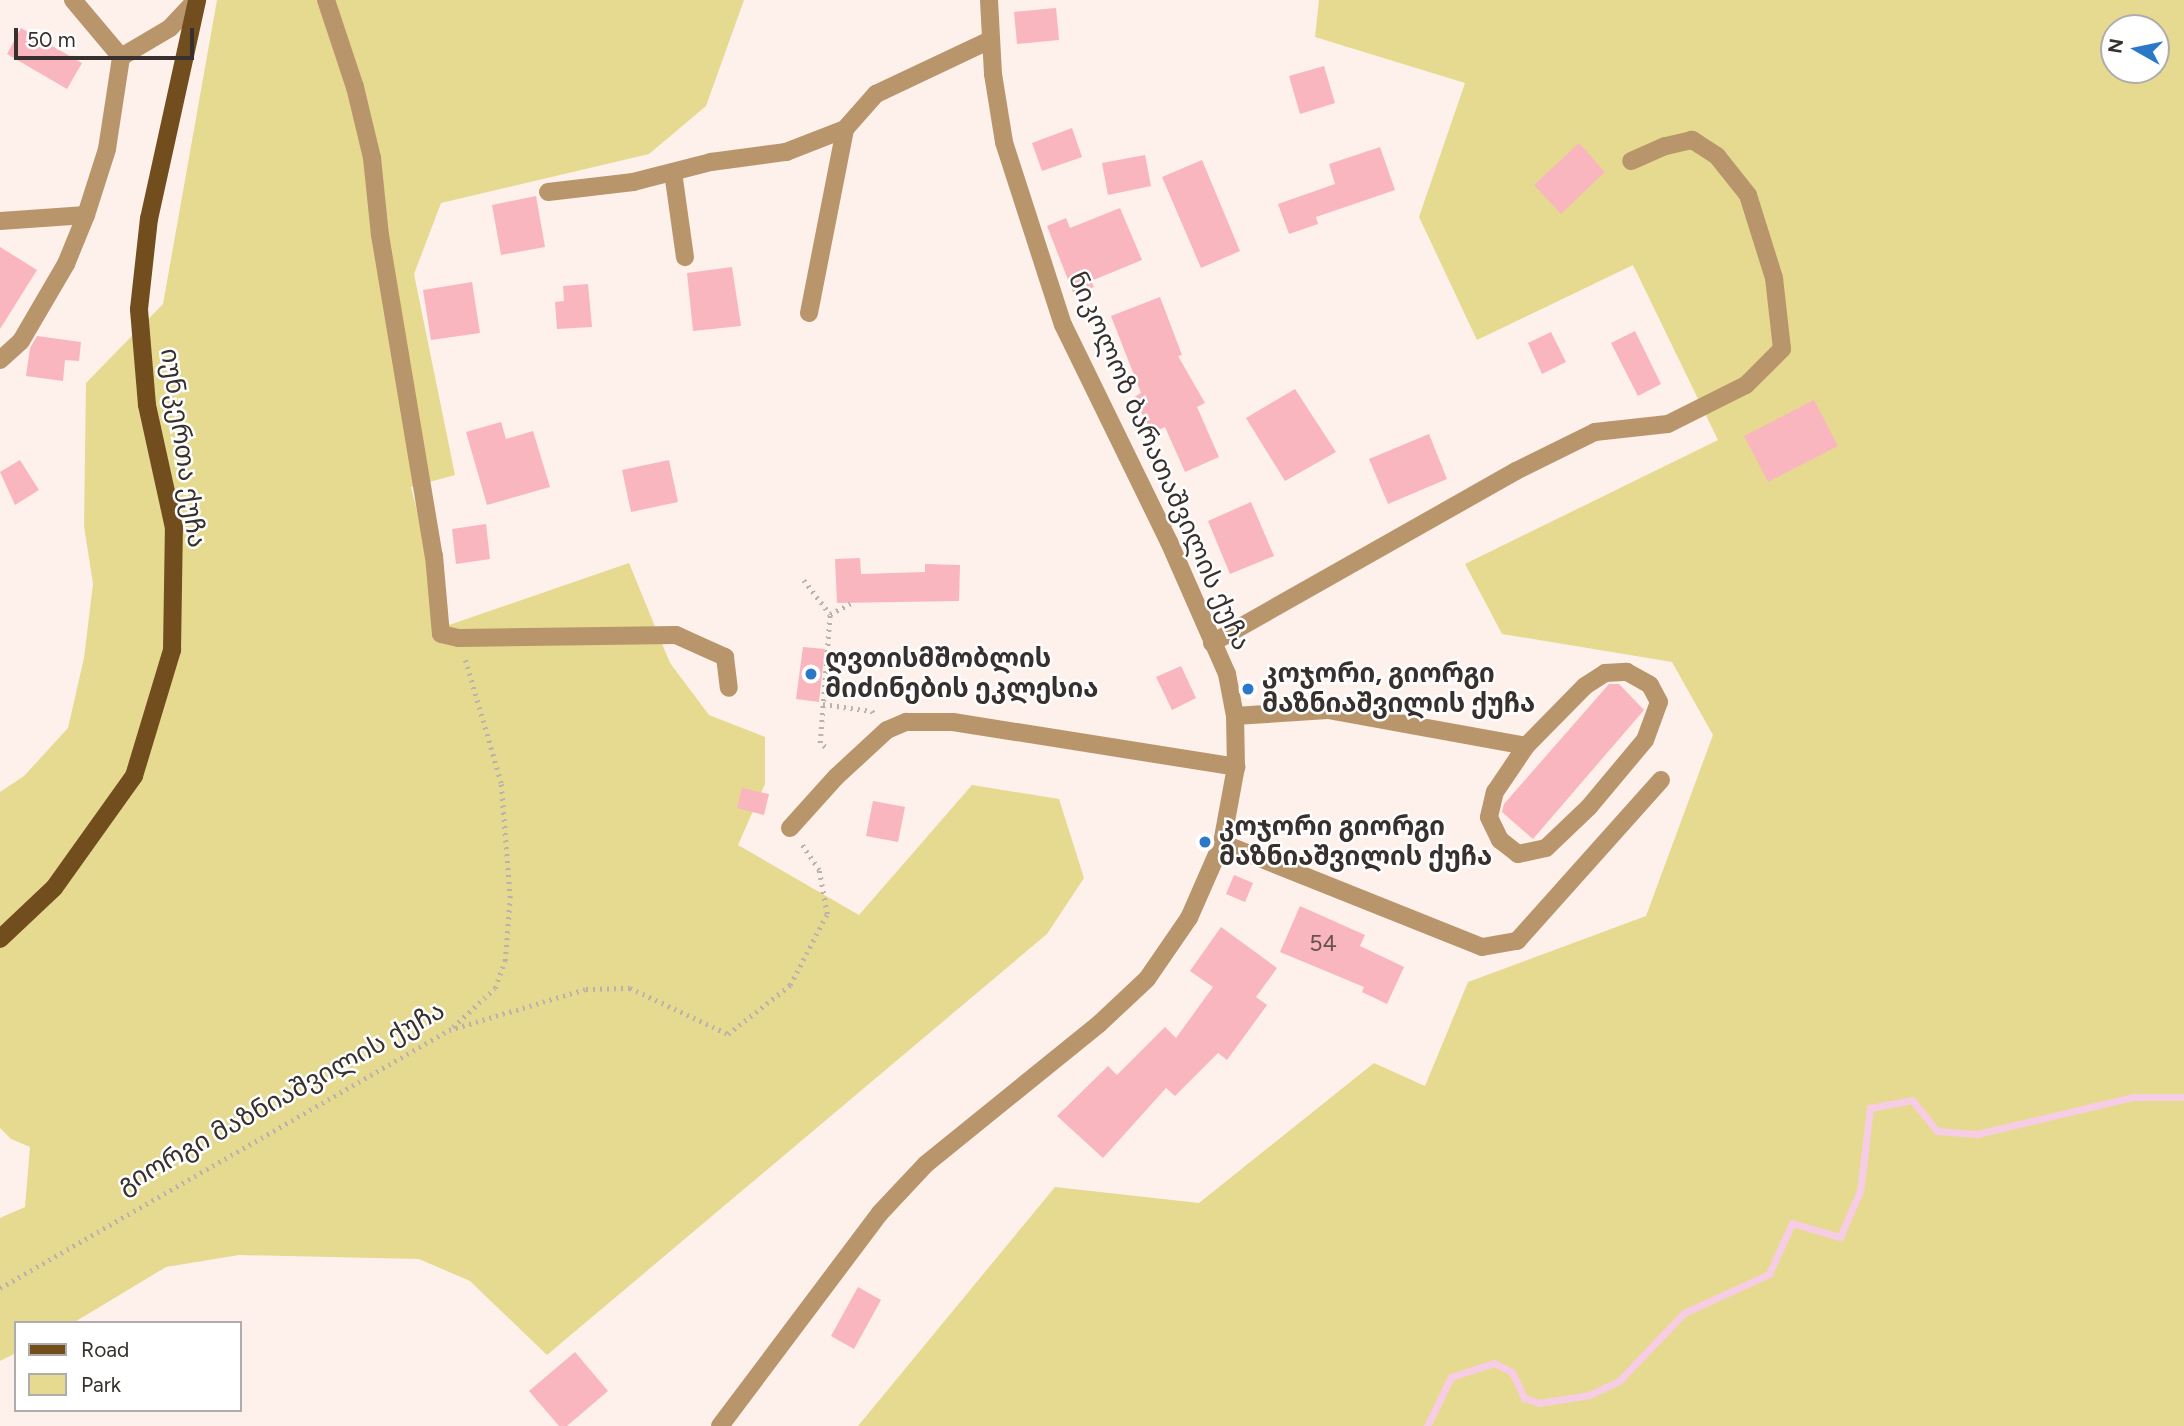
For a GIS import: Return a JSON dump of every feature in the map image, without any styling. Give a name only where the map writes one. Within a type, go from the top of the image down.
[{"type":"main road","name":"იუნკერთა ქუჩა","points":[[0,939],[54,888],[134,776],[172,650],[174,528],[148,405],[139,309],[149,219],[197,0]]},
{"type":"street","points":[[0,360],[22,341],[66,264],[86,215],[107,149],[121,57],[73,0]]},
{"type":"street","points":[[121,57],[170,28],[197,0]]},
{"type":"street","points":[[326,0],[372,158],[380,235],[411,402],[420,495],[435,556],[437,621],[441,634],[459,638],[676,635],[725,657],[729,688]]},
{"type":"street","name":"ნიკოლოზ ბარათაშვილის ქუჩა","points":[[720,1426],[880,1213],[926,1164],[1099,1024],[1147,979],[1189,918],[1222,843],[1236,767],[1235,716],[1227,674],[1169,542],[1063,325],[1004,142],[990,40],[989,0]]},
{"type":"street","points":[[548,192],[634,182],[673,172],[786,152],[845,129],[876,94],[990,40]]},
{"type":"street","points":[[809,313],[845,129]]},
{"type":"street","points":[[1212,643],[1516,471],[1595,432],[1668,424],[1746,385],[1782,349],[1774,278],[1748,195],[1717,156],[1692,140],[1665,146],[1632,161]]},
{"type":"street","points":[[673,172],[685,257]]},
{"type":"street","points":[[0,221],[86,215]]},
{"type":"street","points":[[1627,672],[1650,685],[1659,702],[1646,740],[1589,807],[1546,848],[1518,854],[1500,840],[1489,817],[1495,792],[1526,746],[1585,686],[1605,673],[1627,672]]},
{"type":"street","points":[[1235,716],[1328,710],[1526,746]]},
{"type":"street","points":[[790,828],[887,730],[906,722],[953,722],[1236,767]]},
{"type":"street","points":[[1222,843],[1482,947],[1517,941],[1661,780]]},
{"type":"path","points":[[804,580],[830,614],[820,743],[825,747]]},
{"type":"path","points":[[830,614],[852,603]]},
{"type":"path","points":[[449,1030],[495,988],[505,961],[510,898],[501,783],[459,638]]},
{"type":"path","points":[[823,704],[872,711],[887,730]]},
{"type":"path","name":"გიორგი მაზნიაშვილის ქუჩა","points":[[0,1288],[449,1030],[586,989],[630,988],[728,1034],[790,985],[827,914],[819,870],[790,828]]},
{"type":"green space","points":[[217,0],[744,0],[706,106],[649,154],[441,203],[414,274],[455,475],[411,487],[446,626],[629,563],[670,663],[709,715],[765,737],[765,784],[738,845],[859,915],[972,785],[1059,799],[1084,878],[1047,934],[547,1355],[470,1281],[419,1259],[239,1255],[166,1267],[76,1321],[14,1321],[14,1354],[0,1361],[0,1218],[25,1207],[30,1147],[11,1139],[0,1128],[0,792],[24,776],[68,728],[84,658],[93,584],[84,526],[86,383],[163,304]]},
{"type":"green space","points":[[1319,0],[2184,0],[2184,1426],[858,1426],[1055,1187],[1199,1203],[1374,1063],[1425,1086],[1468,982],[1646,916],[1713,735],[1672,662],[1502,634],[1465,564],[1718,440],[1633,265],[1477,340],[1419,217],[1465,83],[1315,37]]},
{"type":"building","points":[[1056,8],[1059,40],[1017,44],[1014,12]]},
{"type":"building","points":[[21,28],[82,63],[67,89],[7,54]]},
{"type":"building","points":[[1324,66],[1335,103],[1300,114],[1289,76]]},
{"type":"building","points":[[1072,128],[1082,157],[1042,171],[1032,143]]},
{"type":"building","points":[[1579,143],[1605,172],[1561,214],[1534,185]]},
{"type":"building","points":[[1380,147],[1395,190],[1316,217],[1318,224],[1289,234],[1278,204],[1335,184],[1329,164]]},
{"type":"building","points":[[1145,155],[1151,186],[1108,195],[1102,163]]},
{"type":"building","points":[[1202,160],[1240,251],[1201,268],[1162,177]]},
{"type":"building","points":[[536,196],[545,247],[501,255],[492,205]]},
{"type":"building","points":[[1120,208],[1142,260],[1091,281],[1094,287],[1074,295],[1047,226],[1066,218],[1070,228]]},
{"type":"building","points":[[0,247],[37,270],[0,329]]},
{"type":"building","points":[[732,267],[741,326],[693,331],[687,273]]},
{"type":"building","points":[[472,282],[480,333],[431,340],[423,290]]},
{"type":"building","points":[[588,284],[592,327],[557,329],[555,302],[564,301],[563,286]]},
{"type":"building","points":[[1160,297],[1182,355],[1178,356],[1205,403],[1197,407],[1219,457],[1185,472],[1165,427],[1153,433],[1133,398],[1141,393],[1111,316]]},
{"type":"building","points":[[1635,331],[1661,384],[1638,396],[1611,343]]},
{"type":"building","points":[[1551,332],[1566,362],[1542,374],[1528,343]]},
{"type":"building","points":[[37,336],[81,342],[79,361],[65,360],[63,381],[26,376],[30,348]]},
{"type":"building","points":[[1295,389],[1336,452],[1285,481],[1246,418]]},
{"type":"building","points":[[1814,400],[1838,446],[1768,482],[1744,436]]},
{"type":"building","points":[[501,422],[506,439],[533,431],[550,487],[487,505],[466,432]]},
{"type":"building","points":[[1429,434],[1447,479],[1388,504],[1369,459]]},
{"type":"building","points":[[20,460],[39,490],[15,505],[0,472]]},
{"type":"building","points":[[669,460],[678,502],[631,512],[622,470]]},
{"type":"building","points":[[1251,502],[1274,556],[1230,574],[1208,521]]},
{"type":"building","points":[[486,524],[490,559],[456,564],[452,529]]},
{"type":"building","points":[[860,558],[861,574],[925,572],[925,564],[960,565],[959,601],[837,603],[835,559]]},
{"type":"building","name":"ღვთისმშობლის მიძინების ეკლესია","points":[[803,647],[825,649],[819,702],[796,699]]},
{"type":"building","points":[[1181,666],[1196,698],[1172,710],[1156,677]]},
{"type":"building","points":[[1609,684],[1619,684],[1644,710],[1533,839],[1502,812],[1504,804]]},
{"type":"building","points":[[742,788],[769,794],[764,815],[737,808]]},
{"type":"building","points":[[873,801],[905,807],[898,842],[866,836]]},
{"type":"building","points":[[1234,875],[1253,883],[1245,902],[1226,894]]},
{"type":"building","points":[[1300,906],[1365,935],[1360,946],[1404,967],[1387,1004],[1362,992],[1364,987],[1280,952]]},
{"type":"building","points":[[1221,927],[1277,968],[1256,997],[1267,1005],[1227,1060],[1218,1053],[1175,1096],[1166,1088],[1103,1158],[1057,1116],[1108,1066],[1117,1075],[1165,1027],[1176,1038],[1213,987],[1190,971]]},
{"type":"building","points":[[858,1287],[881,1300],[854,1349],[831,1336]]},
{"type":"building","points":[[575,1352],[608,1391],[567,1426],[559,1426],[529,1391]]},
{"type":"waterway","points":[[1427,1426],[1451,1377],[1494,1363],[1512,1372],[1524,1398],[1539,1403],[1589,1395],[1619,1381],[1684,1313],[1769,1274],[1792,1223],[1840,1237],[1860,1191],[1870,1108],[1912,1100],[1937,1131],[1977,1134],[2134,1097],[2184,1097]]},
{"type":"place","name":"ღვთისმშობლის მიძინების ეკლესია","points":[[811,674]]},
{"type":"place","name":"კოჯორი, გიორგი მაზნიაშვილის ქუჩა","points":[[1248,689]]},
{"type":"place","name":"კოჯორი გიორგი მაზნიაშვილის ქუჩა","points":[[1205,842]]}]
